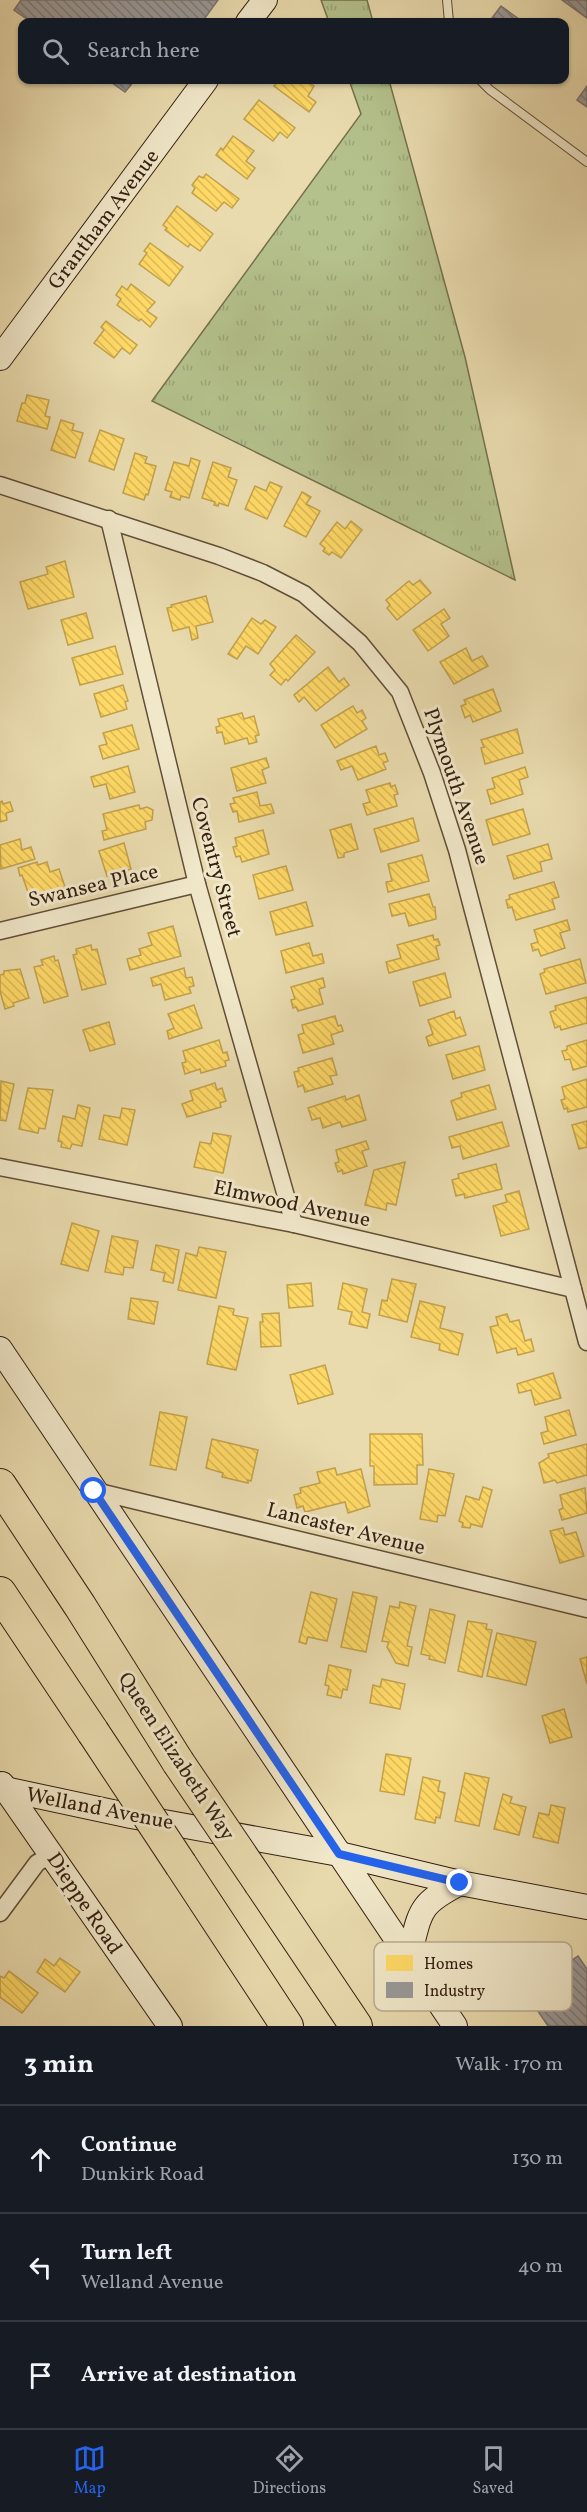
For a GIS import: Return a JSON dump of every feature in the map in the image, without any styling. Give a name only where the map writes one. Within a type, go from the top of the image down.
[{"type":"highway","name":"Queen Elizabeth Way","points":[[0,1485],[80,1606],[178,1762],[356,2026]]},
{"type":"highway","points":[[0,1593],[288,2026]]},
{"type":"street","points":[[251,18],[265,0]]},
{"type":"street","name":"Grantham Avenue","points":[[0,358],[203,84]]},
{"type":"street","name":"Plymouth Avenue","points":[[0,485],[230,560],[263,573],[304,594],[360,643],[400,692],[432,773],[458,850],[580,1290],[587,1342]]},
{"type":"street","name":"Coventry Street","points":[[109,519],[197,884],[294,1224]]},
{"type":"street","name":"Swansea Place","points":[[0,931],[197,884]]},
{"type":"street","name":"Elmwood Avenue","points":[[0,1167],[294,1224],[580,1290]]},
{"type":"street","points":[[0,1349],[399,1942]]},
{"type":"street","name":"Lancaster Avenue","points":[[94,1491],[587,1609]]},
{"type":"street","name":"Welland Avenue","points":[[2,1786],[131,1816],[339,1854],[460,1883],[587,1907]]},
{"type":"street","name":"Dieppe Road","points":[[2,1786],[52,1854],[170,2026]]},
{"type":"street","points":[[0,1912],[37,1863],[52,1854]]},
{"type":"street","points":[[413,1942],[421,1910],[437,1895],[460,1883]]},
{"type":"street","points":[[445,2011],[455,2026]]},
{"type":"lane","points":[[447,0],[449,18]]},
{"type":"lane","points":[[484,84],[587,162]]},
{"type":"green space","points":[[321,0],[367,0],[372,18],[328,18]]},
{"type":"green space","points":[[350,84],[390,84],[465,357],[515,580],[152,401],[361,114]]},
{"type":"building: Homes","points":[[276,84],[311,84],[314,86],[308,96],[316,102],[309,112],[274,86]]},
{"type":"building: Homes","points":[[259,100],[295,128],[287,138],[280,132],[273,141],[244,119]]},
{"type":"building: Homes","points":[[233,136],[254,151],[246,161],[255,168],[247,179],[216,155],[221,148],[223,150]]},
{"type":"building: Homes","points":[[206,174],[239,199],[232,208],[224,202],[216,211],[192,193],[195,188],[192,185],[199,176],[203,178]]},
{"type":"building: Homes","points":[[177,206],[213,234],[200,251],[190,244],[188,247],[165,230],[167,228],[163,225]]},
{"type":"building: Homes","points":[[150,243],[183,267],[169,286],[139,264],[147,253],[144,251]]},
{"type":"building: Homes","points":[[131,284],[155,302],[147,311],[157,318],[150,327],[117,305],[121,299],[116,295],[122,286],[127,290]]},
{"type":"building: Homes","points":[[106,321],[137,345],[130,354],[122,348],[114,358],[94,343],[104,330],[101,327]]},
{"type":"building: Homes","points":[[27,395],[49,400],[45,416],[50,417],[47,429],[17,421]]},
{"type":"building: Homes","points":[[61,420],[74,424],[72,430],[83,433],[75,458],[51,450]]},
{"type":"building: Homes","points":[[100,430],[124,439],[114,470],[89,461]]},
{"type":"building: Homes","points":[[135,453],[147,457],[145,463],[156,466],[148,495],[146,494],[144,500],[123,493]]},
{"type":"building: Homes","points":[[191,458],[200,461],[189,498],[181,496],[180,500],[170,497],[172,492],[165,490],[174,462],[189,466]]},
{"type":"building: Homes","points":[[213,462],[231,468],[228,477],[237,480],[228,506],[219,503],[218,506],[214,505],[215,502],[202,498]]},
{"type":"building: Homes","points":[[270,482],[282,487],[267,519],[245,509],[255,486],[266,491]]},
{"type":"building: Homes","points":[[302,492],[311,497],[306,504],[320,511],[306,537],[284,526]]},
{"type":"building: Homes","points":[[351,521],[362,530],[341,558],[332,552],[329,555],[323,551],[325,548],[320,544],[337,522],[345,529]]},
{"type":"building: Homes","points":[[65,561],[74,597],[28,609],[20,582],[48,574],[46,567]]},
{"type":"building: Homes","points":[[420,580],[431,593],[397,620],[387,608],[390,605],[386,600],[409,581],[413,585]]},
{"type":"building: Homes","points":[[206,596],[213,622],[196,626],[198,638],[192,640],[189,627],[173,631],[167,608]]},
{"type":"building: Homes","points":[[444,609],[450,618],[441,624],[449,636],[428,651],[413,630]]},
{"type":"building: Homes","points":[[86,613],[93,638],[68,645],[61,620]]},
{"type":"building: Homes","points":[[252,618],[261,624],[265,620],[276,627],[258,654],[246,646],[237,659],[228,654]]},
{"type":"building: Homes","points":[[296,635],[315,652],[288,681],[286,679],[281,685],[270,675],[275,670],[270,664]]},
{"type":"building: Homes","points":[[115,646],[123,674],[80,685],[72,658]]},
{"type":"building: Homes","points":[[466,648],[472,661],[482,656],[488,666],[454,684],[440,662]]},
{"type":"building: Homes","points":[[328,667],[339,682],[344,678],[349,685],[316,711],[304,697],[299,702],[294,695]]},
{"type":"building: Homes","points":[[123,685],[128,701],[125,702],[127,709],[101,717],[94,694]]},
{"type":"building: Homes","points":[[493,689],[501,711],[473,722],[470,715],[465,718],[461,706],[466,704],[464,700]]},
{"type":"building: Homes","points":[[353,706],[357,713],[362,710],[366,718],[362,721],[367,729],[335,748],[321,725]]},
{"type":"building: Homes","points":[[242,713],[244,719],[254,716],[259,735],[255,736],[257,742],[249,744],[247,738],[225,744],[222,732],[217,733],[216,727],[220,726],[218,719]]},
{"type":"building: Homes","points":[[132,725],[139,749],[103,759],[99,746],[107,744],[103,733]]},
{"type":"building: Homes","points":[[517,729],[523,753],[485,764],[481,748],[484,747],[481,740]]},
{"type":"building: Homes","points":[[376,746],[379,755],[385,753],[388,761],[383,763],[386,769],[358,780],[352,766],[341,770],[337,761]]},
{"type":"building: Homes","points":[[266,758],[269,767],[262,770],[266,783],[237,791],[231,768]]},
{"type":"building: Homes","points":[[128,766],[135,792],[110,799],[106,784],[94,787],[91,777]]},
{"type":"building: Homes","points":[[525,767],[528,777],[519,780],[523,794],[491,804],[487,790],[495,788],[492,778]]},
{"type":"building: Homes","points":[[390,783],[391,787],[395,785],[398,794],[394,795],[397,806],[367,815],[363,804],[370,802],[366,790]]},
{"type":"building: Homes","points":[[257,792],[260,806],[271,804],[274,813],[239,822],[237,811],[233,812],[230,804],[235,803],[233,798]]},
{"type":"building: Homes","points":[[2,801],[3,804],[10,802],[13,811],[6,813],[7,820],[0,822],[0,802]]},
{"type":"building: Homes","points":[[139,805],[140,809],[147,807],[153,810],[152,820],[145,822],[146,829],[104,840],[102,831],[107,830],[103,814]]},
{"type":"building: Homes","points":[[523,809],[530,834],[493,845],[486,820]]},
{"type":"building: Homes","points":[[413,818],[419,841],[381,852],[374,829]]},
{"type":"building: Homes","points":[[351,824],[358,849],[344,853],[344,857],[338,858],[330,830]]},
{"type":"building: Homes","points":[[263,830],[269,854],[242,862],[240,856],[236,857],[233,847],[237,846],[235,838]]},
{"type":"building: Homes","points":[[20,839],[22,850],[31,847],[35,859],[1,869],[0,845]]},
{"type":"building: Homes","points":[[124,843],[131,869],[107,876],[99,851]]},
{"type":"building: Homes","points":[[548,844],[552,859],[540,862],[542,871],[514,879],[507,856]]},
{"type":"building: Homes","points":[[422,855],[429,881],[388,892],[386,882],[392,881],[388,864]]},
{"type":"building: Homes","points":[[37,862],[38,865],[47,862],[50,872],[59,869],[65,887],[30,898],[18,868]]},
{"type":"building: Homes","points":[[286,866],[293,890],[259,899],[253,875]]},
{"type":"building: Homes","points":[[554,882],[559,897],[552,899],[555,909],[516,920],[512,907],[508,908],[506,900],[510,899],[509,895]]},
{"type":"building: Homes","points":[[429,894],[433,907],[435,907],[436,919],[409,926],[405,913],[392,916],[389,904]]},
{"type":"building: Homes","points":[[306,902],[313,926],[276,935],[270,912]]},
{"type":"building: Homes","points":[[567,920],[570,930],[560,933],[565,948],[541,956],[538,949],[533,951],[531,944],[538,942],[534,930]]},
{"type":"building: Homes","points":[[173,926],[181,956],[130,970],[127,959],[141,955],[139,949],[152,945],[148,933]]},
{"type":"building: Homes","points":[[433,935],[434,940],[438,939],[440,945],[436,946],[439,959],[389,973],[386,962],[401,958],[397,945]]},
{"type":"building: Homes","points":[[309,943],[313,956],[322,954],[324,963],[286,973],[281,951]]},
{"type":"building: Homes","points":[[91,945],[92,950],[97,949],[106,984],[82,990],[73,955],[77,954],[76,949]]},
{"type":"building: Homes","points":[[54,956],[55,961],[58,960],[68,996],[44,1003],[34,967],[43,965],[41,960]]},
{"type":"building: Homes","points":[[580,959],[586,983],[546,994],[540,974],[545,972],[544,969]]},
{"type":"building: Homes","points":[[184,968],[186,978],[192,977],[194,986],[189,987],[191,993],[165,1000],[161,984],[153,986],[151,978]]},
{"type":"building: Homes","points":[[20,969],[29,998],[13,1003],[14,1006],[5,1009],[0,991],[0,975],[4,974],[4,971]]},
{"type":"building: Homes","points":[[445,973],[451,997],[420,1006],[413,982]]},
{"type":"building: Homes","points":[[323,978],[325,987],[319,989],[323,1004],[298,1011],[296,1007],[293,1008],[291,1000],[295,999],[291,987]]},
{"type":"building: Homes","points":[[587,997],[587,1023],[561,1030],[560,1026],[555,1028],[550,1012],[556,1010],[555,1006]]},
{"type":"building: Homes","points":[[194,1005],[202,1028],[169,1039],[167,1031],[174,1028],[168,1014]]},
{"type":"building: Homes","points":[[454,1011],[456,1019],[460,1017],[466,1035],[429,1046],[426,1037],[433,1034],[428,1020]]},
{"type":"building: Homes","points":[[335,1016],[338,1026],[341,1025],[343,1031],[331,1035],[334,1044],[303,1053],[298,1035],[304,1033],[302,1025]]},
{"type":"building: Homes","points":[[109,1022],[115,1044],[90,1051],[83,1030]]},
{"type":"building: Homes","points":[[219,1040],[223,1053],[227,1052],[229,1060],[225,1061],[226,1066],[201,1073],[200,1069],[185,1074],[182,1063],[186,1062],[183,1051]]},
{"type":"building: Homes","points":[[587,1040],[587,1066],[573,1070],[570,1059],[565,1060],[562,1051],[567,1050],[567,1046]]},
{"type":"building: Homes","points":[[479,1046],[485,1070],[453,1079],[446,1055]]},
{"type":"building: Homes","points":[[332,1058],[337,1075],[330,1076],[333,1084],[305,1092],[303,1085],[298,1087],[294,1072],[299,1071],[298,1068]]},
{"type":"building: Homes","points":[[587,1079],[587,1107],[568,1112],[567,1108],[564,1109],[561,1100],[565,1099],[562,1087]]},
{"type":"building: Homes","points":[[1,1081],[14,1084],[6,1121],[0,1120]]},
{"type":"building: Homes","points":[[215,1083],[217,1090],[222,1088],[226,1101],[220,1103],[221,1107],[187,1117],[182,1104],[193,1100],[190,1091]]},
{"type":"building: Homes","points":[[489,1085],[496,1109],[457,1120],[451,1101],[462,1097],[461,1093]]},
{"type":"building: Homes","points":[[28,1088],[53,1090],[45,1129],[39,1128],[38,1133],[19,1129]]},
{"type":"building: Homes","points":[[359,1095],[366,1120],[342,1127],[340,1122],[323,1128],[320,1118],[312,1120],[308,1108],[345,1096],[346,1100]]},
{"type":"building: Homes","points":[[78,1105],[90,1108],[82,1146],[72,1144],[70,1149],[61,1147],[62,1142],[58,1141],[63,1116],[75,1119]]},
{"type":"building: Homes","points":[[122,1108],[135,1110],[127,1145],[99,1139],[104,1115],[120,1118]]},
{"type":"building: Homes","points":[[587,1121],[587,1147],[579,1149],[572,1125]]},
{"type":"building: Homes","points":[[502,1122],[509,1146],[463,1159],[460,1146],[452,1148],[449,1137]]},
{"type":"building: Homes","points":[[213,1133],[231,1136],[223,1173],[194,1167],[200,1142],[211,1144]]},
{"type":"building: Homes","points":[[366,1141],[369,1149],[362,1151],[367,1166],[343,1174],[342,1170],[338,1172],[335,1163],[339,1162],[336,1150]]},
{"type":"building: Homes","points":[[405,1162],[396,1205],[387,1203],[386,1210],[365,1205],[374,1170]]},
{"type":"building: Homes","points":[[496,1164],[502,1189],[465,1198],[464,1194],[456,1196],[452,1180],[459,1178],[458,1174]]},
{"type":"building: Homes","points":[[519,1191],[529,1229],[501,1236],[493,1206],[507,1202],[505,1195]]},
{"type":"building: Homes","points":[[72,1223],[99,1231],[88,1271],[61,1264]]},
{"type":"building: Homes","points":[[112,1236],[138,1241],[133,1268],[124,1267],[123,1275],[105,1272]]},
{"type":"building: Homes","points":[[156,1245],[179,1250],[173,1283],[163,1281],[165,1273],[151,1270]]},
{"type":"building: Homes","points":[[199,1247],[226,1252],[216,1298],[178,1290],[186,1253],[197,1256]]},
{"type":"building: Homes","points":[[392,1279],[416,1284],[407,1322],[379,1315],[382,1300],[387,1301]]},
{"type":"building: Homes","points":[[311,1283],[313,1306],[289,1308],[287,1285]]},
{"type":"building: Homes","points":[[343,1283],[367,1289],[362,1312],[370,1314],[367,1328],[349,1324],[352,1312],[338,1309]]},
{"type":"building: Homes","points":[[131,1298],[158,1302],[154,1324],[128,1319]]},
{"type":"building: Homes","points":[[420,1301],[445,1307],[440,1328],[463,1334],[458,1355],[439,1350],[440,1344],[411,1337]]},
{"type":"building: Homes","points":[[219,1306],[234,1309],[233,1315],[248,1318],[236,1370],[207,1364]]},
{"type":"building: Homes","points":[[279,1313],[281,1346],[261,1347],[262,1314]]},
{"type":"building: Homes","points":[[507,1314],[510,1322],[519,1320],[525,1341],[531,1339],[534,1351],[518,1355],[516,1348],[497,1353],[490,1327],[498,1325],[496,1317]]},
{"type":"building: Homes","points":[[325,1365],[333,1394],[298,1404],[290,1375]]},
{"type":"building: Homes","points":[[553,1373],[561,1398],[535,1405],[531,1390],[519,1393],[517,1384]]},
{"type":"building: Homes","points":[[569,1410],[576,1435],[544,1444],[541,1433],[548,1431],[545,1417]]},
{"type":"building: Homes","points":[[160,1412],[187,1417],[176,1470],[150,1465]]},
{"type":"building: Homes","points":[[370,1434],[422,1434],[423,1465],[417,1465],[417,1484],[374,1485],[374,1466],[370,1466]]},
{"type":"building: Homes","points":[[212,1439],[258,1450],[251,1481],[248,1480],[248,1483],[222,1477],[223,1473],[206,1468]]},
{"type":"building: Homes","points":[[587,1444],[587,1475],[557,1483],[555,1480],[544,1483],[539,1463],[549,1457],[548,1454]]},
{"type":"building: Homes","points":[[335,1468],[337,1475],[361,1469],[370,1506],[348,1513],[345,1502],[305,1512],[303,1506],[297,1508],[294,1495],[301,1493],[300,1488],[320,1483],[317,1472]]},
{"type":"building: Homes","points":[[429,1469],[454,1474],[445,1516],[438,1515],[437,1522],[420,1519]]},
{"type":"building: Homes","points":[[483,1487],[492,1490],[482,1527],[471,1524],[470,1528],[462,1527],[463,1523],[459,1521],[466,1496],[479,1500]]},
{"type":"building: Homes","points":[[585,1488],[587,1513],[562,1520],[559,1510],[563,1508],[560,1495]]},
{"type":"building: Homes","points":[[563,1528],[565,1535],[576,1532],[584,1556],[560,1563],[550,1531]]},
{"type":"building: Homes","points":[[311,1592],[337,1599],[327,1641],[308,1637],[306,1644],[299,1642]]},
{"type":"building: Homes","points":[[353,1592],[377,1597],[366,1652],[341,1647]]},
{"type":"building: Homes","points":[[400,1602],[416,1606],[407,1646],[412,1647],[408,1666],[396,1663],[387,1647],[389,1642],[382,1641],[390,1606],[399,1608]]},
{"type":"building: Homes","points":[[430,1609],[455,1615],[445,1663],[429,1659],[430,1656],[421,1654]]},
{"type":"building: Homes","points":[[468,1621],[487,1624],[486,1629],[492,1630],[482,1677],[458,1671]]},
{"type":"building: Homes","points":[[497,1633],[536,1642],[526,1685],[487,1676]]},
{"type":"building: Homes","points":[[587,1657],[587,1684],[580,1659]]},
{"type":"building: Homes","points":[[329,1665],[351,1670],[347,1690],[343,1689],[341,1698],[327,1695],[329,1686],[325,1685]]},
{"type":"building: Homes","points":[[382,1679],[405,1684],[400,1709],[370,1703],[373,1685],[380,1687]]},
{"type":"building: Homes","points":[[564,1709],[572,1737],[550,1743],[542,1716]]},
{"type":"building: Homes","points":[[386,1754],[411,1758],[404,1795],[380,1791]]},
{"type":"building: Homes","points":[[465,1773],[489,1778],[479,1826],[455,1821]]},
{"type":"building: Homes","points":[[423,1777],[440,1781],[438,1791],[445,1793],[440,1818],[436,1817],[435,1823],[415,1819]]},
{"type":"building: Homes","points":[[503,1794],[512,1797],[510,1803],[526,1807],[519,1835],[494,1829]]},
{"type":"building: Homes","points":[[551,1805],[565,1808],[558,1843],[533,1837],[539,1813],[549,1815]]},
{"type":"building: Homes","points":[[60,1958],[80,1972],[65,1992],[37,1972],[45,1959],[54,1966]]},
{"type":"building: Homes","points":[[9,1971],[38,1993],[22,2013],[0,1997],[0,1976],[4,1978]]},
{"type":"building: Industry","points":[[21,0],[218,0],[205,18],[25,18],[14,10]]},
{"type":"building: Industry","points":[[562,0],[587,0],[587,18]]},
{"type":"building: Industry","points":[[501,6],[518,18],[492,18]]},
{"type":"building: Industry","points":[[114,84],[132,84],[125,92]]},
{"type":"building: Industry","points":[[587,86],[587,107],[577,100]]},
{"type":"building: Industry","points":[[578,1956],[587,1969],[587,2026],[548,2026],[538,2011],[572,2011],[572,1960]]},
{"type":"route","points":[[94,1491],[339,1854],[460,1883]]}]
